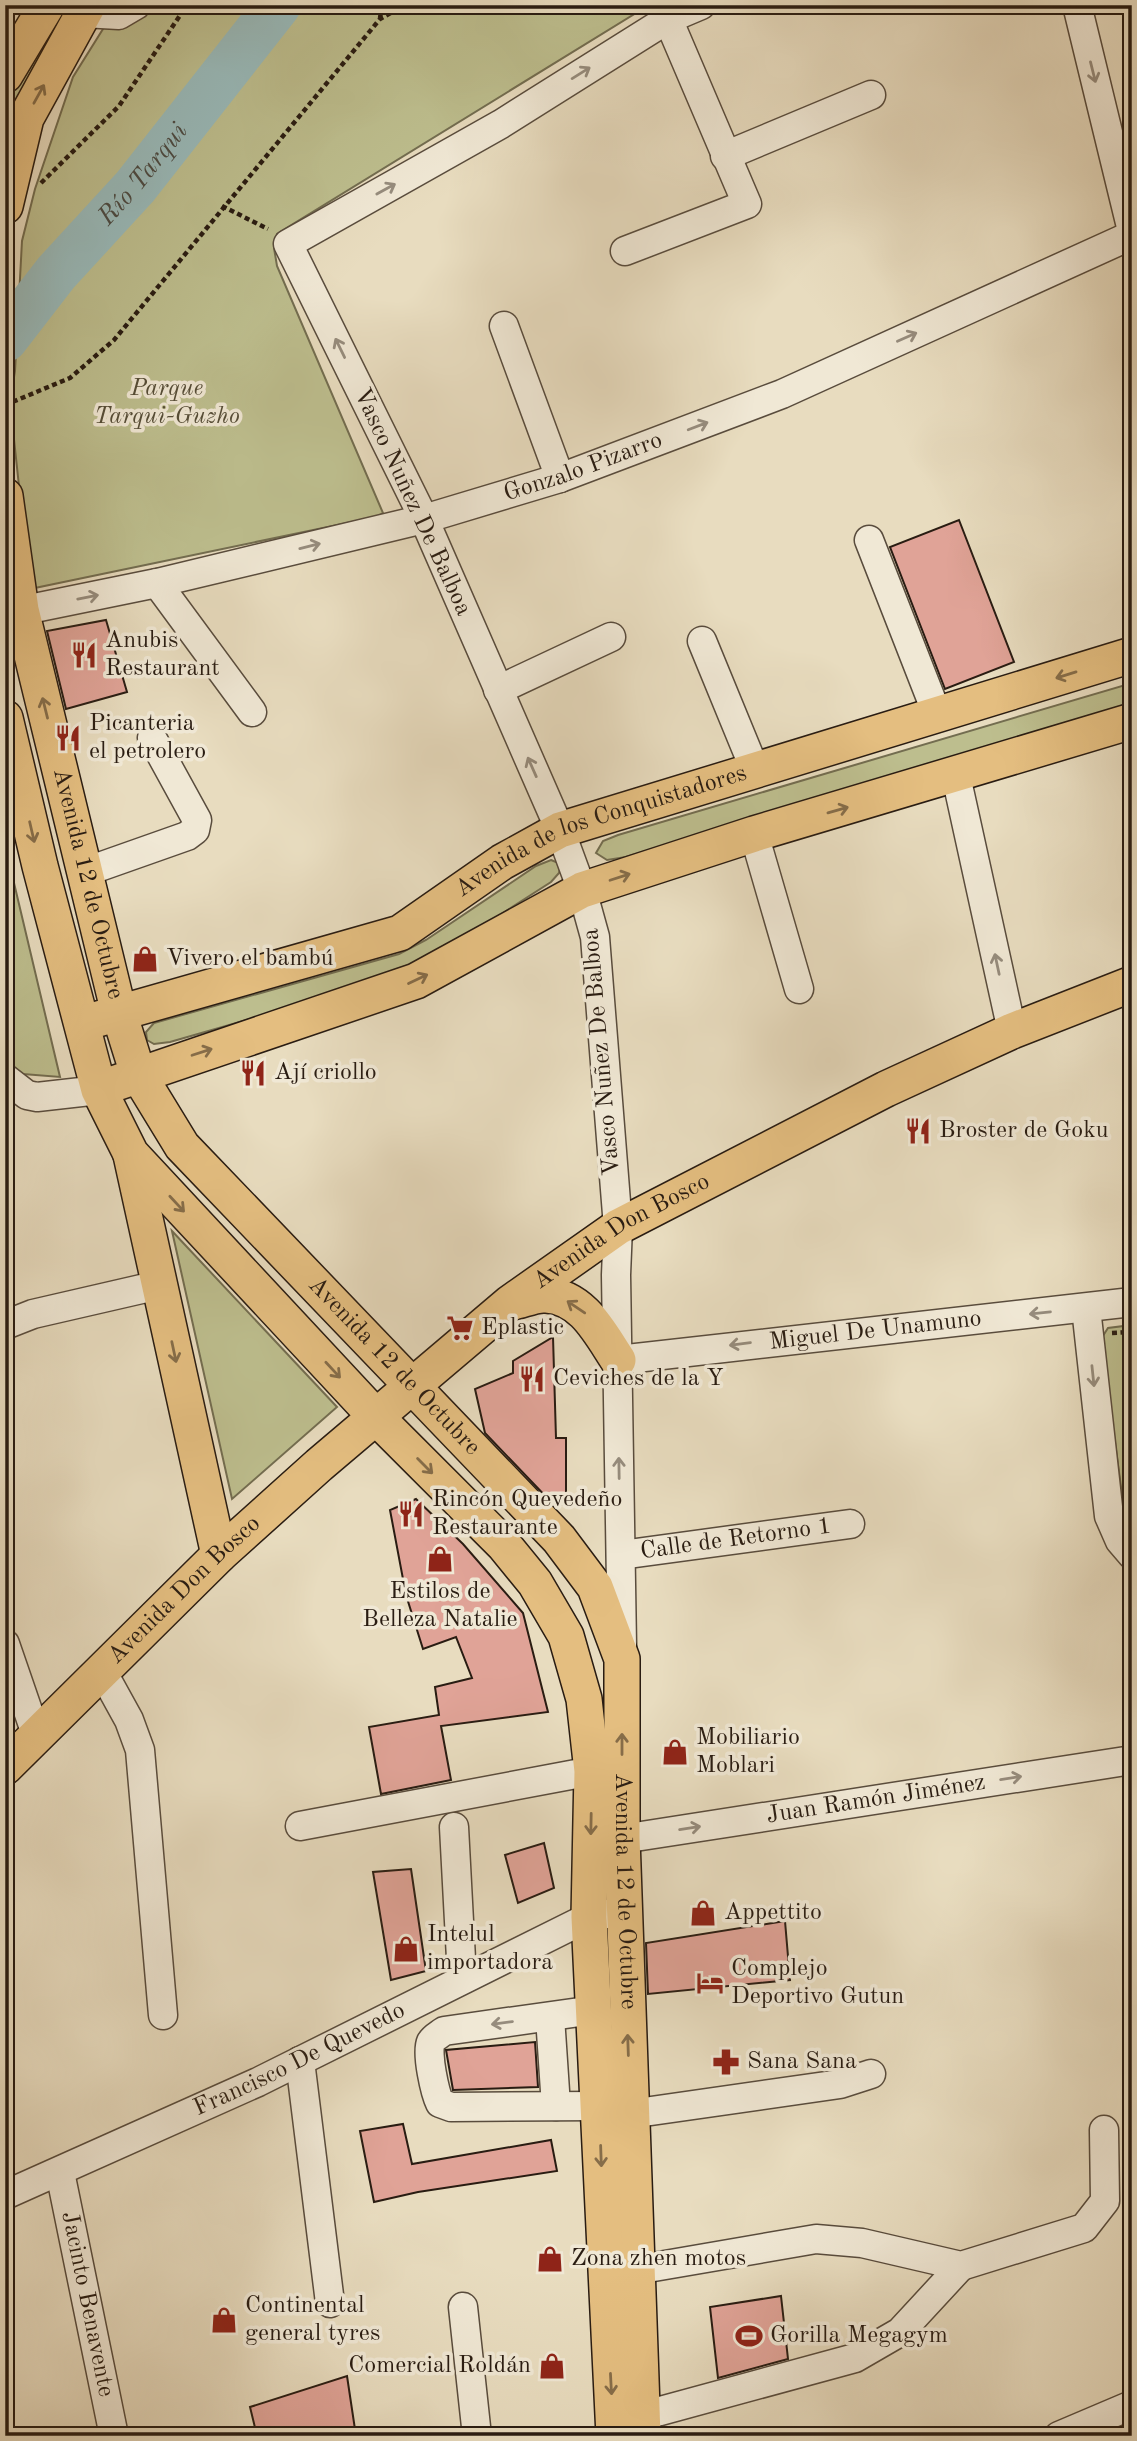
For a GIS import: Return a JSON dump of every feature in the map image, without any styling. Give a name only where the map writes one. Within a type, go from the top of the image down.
[{"type":"main road","points":[[5,75],[47,5]]},
{"type":"main road","points":[[20,197],[26,118],[86,9]]},
{"type":"main road","name":"Avenida 12 de Octubre","points":[[5,496],[13,612],[85,872],[119,1013],[138,1074],[182,1146],[290,1262],[415,1386],[559,1539],[595,1587],[622,1659],[624,1911],[614,2110],[614,2436]]},
{"type":"main road","name":"Avenida de los Conquistadores","points":[[82,1024],[400,933],[502,862],[560,830],[1132,655]]},
{"type":"main road","name":"Avenida 12 de Octubre","points":[[5,718],[99,1090],[131,1154],[377,1418],[504,1545],[535,1583],[566,1636],[584,1699],[592,1771],[589,1917],[594,2010],[614,2110],[636,2270],[643,2426]]},
{"type":"main road","name":"Avenida de los Conquistadores","points":[[99,1090],[138,1074],[416,981],[582,890],[754,834],[956,776],[1132,721]]},
{"type":"main road","name":"Avenida Don Bosco","points":[[5,1767],[219,1555],[510,1303],[618,1227],[886,1089],[1012,1031],[1132,984]]},
{"type":"main road","points":[[131,1154],[219,1555]]},
{"type":"main road","points":[[510,1303],[545,1295],[570,1302],[590,1317],[618,1360]]},
{"type":"street","points":[[86,9],[119,15],[136,5]]},
{"type":"street","points":[[288,244],[500,124],[668,19],[702,5]]},
{"type":"street","points":[[1077,5],[1132,233]]},
{"type":"street","points":[[625,251],[747,204],[668,19]]},
{"type":"street","points":[[725,156],[871,95]]},
{"type":"street","name":"Gonzalo Pizarro","points":[[13,612],[157,583],[424,519],[560,478],[782,394],[1132,233]]},
{"type":"street","name":"Vasco Nuñez De Balboa","points":[[288,244],[424,519],[560,830],[582,890],[595,937],[618,1227],[622,1659]]},
{"type":"street","points":[[504,326],[560,478]]},
{"type":"street","points":[[869,540],[937,714]]},
{"type":"street","points":[[157,583],[252,712]]},
{"type":"street","points":[[498,690],[611,637]]},
{"type":"street","points":[[702,641],[755,770]]},
{"type":"street","points":[[85,872],[187,836],[194,830],[197,820],[152,737]]},
{"type":"street","points":[[956,776],[1012,1031]]},
{"type":"street","points":[[754,834],[799,989]]},
{"type":"street","points":[[5,1078],[27,1095],[37,1097],[99,1090]]},
{"type":"street","points":[[5,1325],[33,1314],[159,1285]]},
{"type":"street","name":"Miguel De Unamuno","points":[[618,1360],[828,1334],[1132,1302]]},
{"type":"street","points":[[1086,1308],[1109,1516],[1119,1541],[1132,1555]]},
{"type":"street","name":"Calle de Retorno 1","points":[[621,1555],[850,1524]]},
{"type":"street","points":[[5,1644],[37,1737]]},
{"type":"street","points":[[102,1671],[129,1720],[140,1750],[163,2015]]},
{"type":"street","name":"Juan Ramón Jiménez","points":[[622,1839],[1132,1760]]},
{"type":"street","points":[[300,1826],[592,1771]]},
{"type":"street","points":[[454,1827],[461,1959],[465,1978]]},
{"type":"street","name":"Francisco De Quevedo","points":[[5,2195],[300,2061],[589,1917],[624,1911]]},
{"type":"street","points":[[433,1994],[444,2031]]},
{"type":"street","points":[[594,2010],[444,2031],[434,2038],[429,2049],[435,2095],[440,2104],[451,2107],[556,2106],[614,2110],[841,2084],[871,2074]]},
{"type":"street","points":[[550,2017],[556,2106]]},
{"type":"street","points":[[300,2061],[330,2303]]},
{"type":"street","points":[[643,2426],[855,2358],[900,2332],[961,2266],[1084,2228],[1105,2201],[1104,2130]]},
{"type":"street","name":"Jacinto Benavente","points":[[60,2172],[114,2436]]},
{"type":"street","points":[[636,2270],[816,2239],[862,2243],[961,2266]]},
{"type":"street","points":[[463,2307],[477,2436]]},
{"type":"street","points":[[1059,2436],[1132,2405]]},
{"type":"path","points":[[20,197],[119,106],[187,5]]},
{"type":"path","points":[[380,19],[382,5]]},
{"type":"path","points":[[5,405],[71,378],[114,340],[222,206],[380,19],[404,5]]},
{"type":"path","points":[[222,206],[276,233],[288,244]]},
{"type":"path","points":[[1111,1333],[1132,1332]]},
{"type":"green space","points":[[56,5],[88,5],[5,143],[5,95]]},
{"type":"green space","name":"Parque Tarqui-Guzho","points":[[118,5],[649,5],[277,234],[274,248],[277,266],[383,513],[376,517],[30,589],[10,402],[15,371],[22,241],[35,189],[73,77]]},
{"type":"green space","points":[[1132,683],[1132,704],[626,857],[607,860],[596,853],[603,841],[618,835]]},
{"type":"green space","points":[[5,845],[60,1077],[23,1074],[5,1061]]},
{"type":"green space","points":[[551,860],[561,864],[559,873],[551,882],[436,956],[376,983],[170,1042],[154,1044],[147,1040],[146,1032],[154,1023],[399,954],[426,940],[536,866]]},
{"type":"green space","points":[[172,1231],[337,1407],[232,1499]]},
{"type":"green space","points":[[1132,1325],[1132,1531],[1126,1524],[1101,1339],[1108,1328]]},
{"type":"building","points":[[959,520],[1014,662],[945,689],[890,547]]},
{"type":"building","points":[[106,620],[127,692],[66,709],[47,631]]},
{"type":"building","points":[[553,1337],[556,1438],[566,1438],[566,1505],[552,1503],[485,1433],[475,1389],[513,1373],[513,1361]]},
{"type":"building","points":[[416,1499],[463,1544],[523,1613],[548,1712],[441,1726],[451,1780],[381,1794],[369,1727],[439,1715],[435,1687],[472,1678],[456,1637],[423,1649],[406,1595],[390,1510]]},
{"type":"building","points":[[544,1843],[554,1888],[518,1903],[505,1855]]},
{"type":"building","points":[[411,1869],[426,1971],[391,1980],[373,1872]]},
{"type":"building","points":[[785,1921],[790,1980],[648,1994],[646,1943]]},
{"type":"building","points":[[535,2042],[538,2087],[453,2090],[446,2050]]},
{"type":"building","points":[[403,2124],[412,2164],[551,2140],[557,2171],[418,2192],[374,2202],[360,2131]]},
{"type":"building","name":"Gorilla Megagym","points":[[781,2296],[788,2359],[718,2378],[710,2307]]},
{"type":"building","points":[[347,2376],[356,2436],[257,2436],[250,2407]]},
{"type":"waterway","name":"Río Tarqui","points":[[5,339],[56,273],[135,187],[278,5]]},
{"type":"place","name":"Anubis Restaurant","points":[[84,655]]},
{"type":"place","name":"Picanteria el petrolero","points":[[68,738]]},
{"type":"place","name":"Vivero el bambú","points":[[145,959]]},
{"type":"place","name":"Ají criollo","points":[[253,1073]]},
{"type":"place","name":"Broster de Goku","points":[[918,1131]]},
{"type":"place","name":"Eplastic","points":[[460,1328]]},
{"type":"place","name":"Ceviches de la Y","points":[[532,1379]]},
{"type":"place","name":"Rincón Quevedeño Restaurante","points":[[411,1514]]},
{"type":"place","name":"Estilos de Belleza Natalie","points":[[440,1559]]},
{"type":"place","name":"Mobiliario Moblari","points":[[675,1752]]},
{"type":"place","name":"Appettito","points":[[703,1913]]},
{"type":"place","name":"Intelul importadora","points":[[406,1949]]},
{"type":"place","name":"Complejo Deportivo Gutun","points":[[710,1983]]},
{"type":"place","name":"Sana Sana","points":[[726,2062]]},
{"type":"place","name":"Zona zhen motos","points":[[550,2259]]},
{"type":"place","name":"Continental general tyres","points":[[224,2320]]},
{"type":"place","name":"Gorilla Megagym","points":[[749,2336]]},
{"type":"place","name":"Comercial Roldán","points":[[552,2366]]}]
